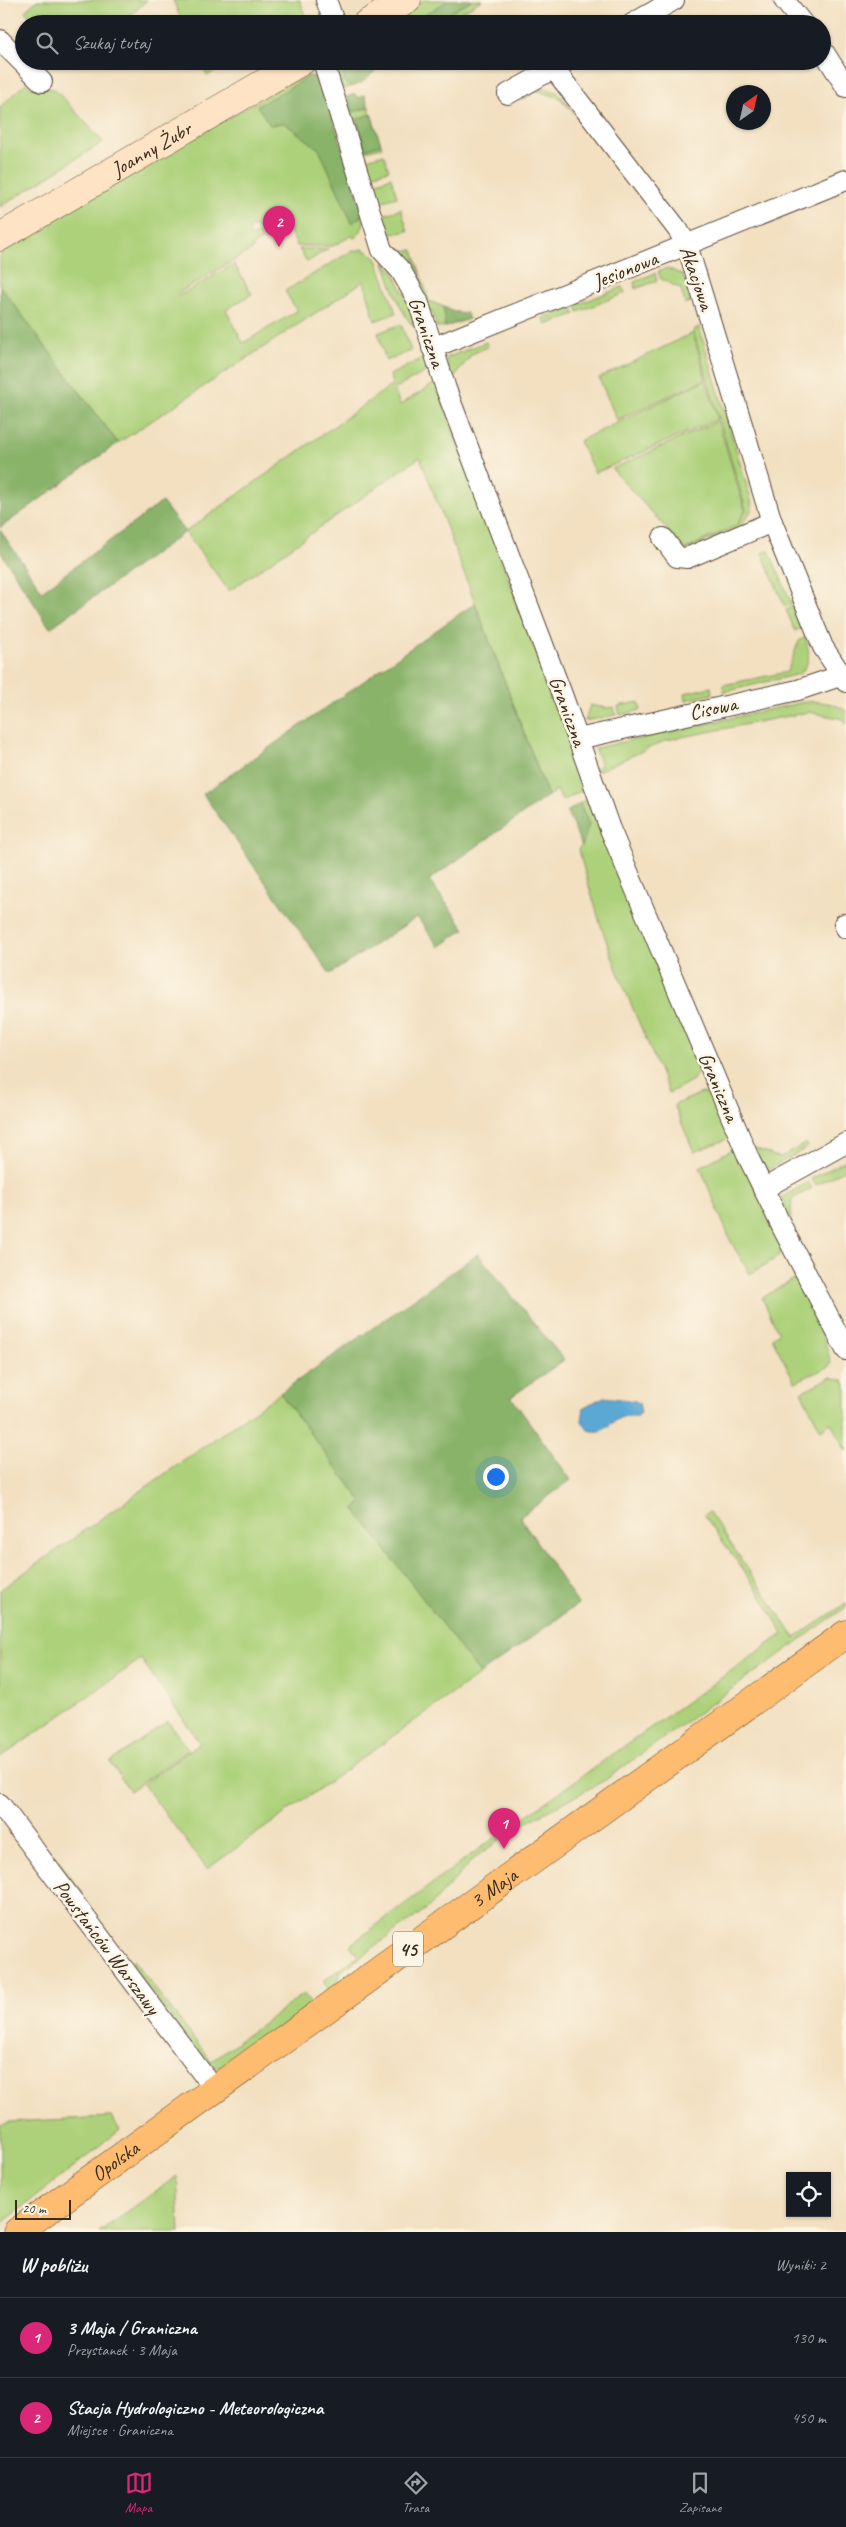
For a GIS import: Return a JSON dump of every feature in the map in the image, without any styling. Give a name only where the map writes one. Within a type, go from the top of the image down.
[{"type":"main road","name":"3 Maja","points":[[214,2090],[846,1634]]},
{"type":"main road","name":"Opolska","points":[[17,2232],[214,2090]]},
{"type":"street","points":[[326,0],[332,15]]},
{"type":"street","points":[[381,15],[407,0]]},
{"type":"street","points":[[648,15],[674,0]]},
{"type":"street","points":[[784,0],[796,15]]},
{"type":"street","points":[[0,40],[15,55]]},
{"type":"street","points":[[831,63],[846,87]]},
{"type":"street","points":[[30,70],[42,82]]},
{"type":"street","name":"Joanny Żubr","points":[[0,238],[287,70]]},
{"type":"street","name":"Graniczna","points":[[326,70],[382,250],[411,286],[484,493],[578,739],[610,829],[763,1189],[846,1350]]},
{"type":"street","points":[[508,94],[552,70]]},
{"type":"street","name":"Akacjowa","points":[[565,70],[687,245],[772,522],[823,647],[845,677]]},
{"type":"street","name":"Jesionowa","points":[[432,348],[846,180]]},
{"type":"street","points":[[663,538],[677,556],[687,558],[772,522]]},
{"type":"street","name":"Cisowa","points":[[578,739],[798,690],[845,677]]},
{"type":"street","points":[[763,1189],[846,1143]]},
{"type":"street","name":"Powstańców Warszawy","points":[[0,1804],[214,2090]]},
{"type":"green space","points":[[37,0],[147,0],[131,15],[29,15],[25,11]]},
{"type":"green space","points":[[173,0],[300,0],[305,15],[179,15]]},
{"type":"green space","points":[[424,0],[482,0],[456,15],[399,15]]},
{"type":"green space","points":[[449,0],[472,0],[449,15],[424,15]]},
{"type":"green space","points":[[204,70],[217,70],[207,76]]},
{"type":"green space","points":[[338,70],[376,70],[363,82],[342,90]]},
{"type":"green space","points":[[344,70],[376,70],[363,82],[351,87],[344,82]]},
{"type":"green space","points":[[303,75],[316,77],[364,222],[361,231],[355,238],[351,236],[333,246],[297,246],[280,210],[265,218],[268,225],[257,230],[255,226],[248,229],[251,237],[259,233],[262,240],[254,244],[253,249],[177,294],[179,296],[234,264],[252,294],[226,310],[243,343],[297,311],[285,291],[350,252],[363,249],[376,257],[396,313],[375,321],[364,281],[118,443],[0,286],[0,249]]},
{"type":"green space","points":[[310,76],[320,79],[364,214],[352,223],[319,149],[284,123],[270,125],[257,106]]},
{"type":"green space","points":[[26,83],[31,87],[55,89],[103,142],[0,207],[0,107]]},
{"type":"green space","points":[[545,88],[557,92],[577,116],[560,98],[537,91],[521,100],[539,89]]},
{"type":"green space","points":[[355,94],[359,98],[365,95],[382,147],[360,152],[344,98]]},
{"type":"green space","points":[[355,94],[359,98],[365,95],[368,108],[353,112],[348,97]]},
{"type":"green space","points":[[371,114],[381,144],[365,149],[357,119]]},
{"type":"green space","points":[[384,154],[389,170],[367,176],[363,160]]},
{"type":"green space","points":[[391,177],[397,197],[376,203],[370,185]]},
{"type":"green space","points":[[401,209],[408,231],[387,235],[380,216]]},
{"type":"green space","points":[[299,249],[328,249],[307,262]]},
{"type":"green space","points":[[413,250],[429,301],[444,307],[445,327],[437,327],[432,311],[427,311],[393,251]]},
{"type":"green space","points":[[384,262],[393,270],[422,332],[415,327],[403,311]]},
{"type":"green space","points":[[667,268],[683,275],[691,302],[685,304],[681,289],[661,279],[658,272]]},
{"type":"green space","points":[[655,273],[657,281],[635,289],[634,282]]},
{"type":"green space","points":[[0,286],[118,443],[0,528]]},
{"type":"green space","points":[[622,287],[625,293],[578,312],[576,305]]},
{"type":"green space","points":[[444,307],[462,314],[466,312],[469,319],[445,327]]},
{"type":"green space","points":[[572,307],[575,314],[546,325],[543,318]]},
{"type":"green space","points":[[401,324],[411,351],[386,361],[378,333]]},
{"type":"green space","points":[[699,327],[751,499],[752,509],[743,523],[745,526],[684,551],[666,530],[685,550],[738,525],[746,510],[693,330]]},
{"type":"green space","points":[[693,333],[706,379],[617,420],[599,378]]},
{"type":"green space","points":[[486,342],[488,347],[472,354],[452,380],[446,358]]},
{"type":"green space","points":[[423,358],[428,358],[431,369],[394,389],[400,405],[432,385],[436,385],[587,788],[562,801],[557,790],[548,796],[420,457],[229,591],[185,532],[392,385],[390,375]]},
{"type":"green space","points":[[706,380],[718,419],[595,473],[579,441]]},
{"type":"green space","points":[[718,421],[745,510],[737,525],[685,549],[612,469]]},
{"type":"green space","points":[[162,502],[185,532],[50,628],[0,551],[0,530],[42,591]]},
{"type":"green space","points":[[769,551],[792,604],[785,607],[762,553]]},
{"type":"green space","points":[[475,603],[548,796],[429,880],[465,929],[439,947],[417,917],[330,974],[203,794]]},
{"type":"green space","points":[[793,607],[802,628],[795,631],[786,610]]},
{"type":"green space","points":[[805,637],[808,657],[806,666],[799,674],[724,692],[723,685],[787,672],[799,641]]},
{"type":"green space","points":[[711,687],[712,694],[686,700],[685,693]]},
{"type":"green space","points":[[639,702],[641,710],[620,715],[618,706]]},
{"type":"green space","points":[[804,702],[826,703],[841,708],[846,711],[846,725],[843,719],[809,712],[667,740],[598,771],[593,769],[601,766],[595,749],[600,747]]},
{"type":"green space","points":[[590,705],[607,708],[614,707],[616,715],[585,721]]},
{"type":"green space","points":[[591,800],[702,1065],[693,1080],[669,1093],[620,978],[601,926],[578,849],[582,845],[567,812],[583,801]]},
{"type":"green space","points":[[580,803],[589,824],[582,846],[567,812]]},
{"type":"green space","points":[[702,1093],[716,1095],[730,1135],[725,1140],[694,1152],[674,1105]]},
{"type":"green space","points":[[806,1143],[808,1147],[768,1170],[764,1163],[757,1165],[754,1148],[780,1158]]},
{"type":"green space","points":[[731,1150],[738,1152],[783,1246],[778,1257],[750,1274],[731,1242],[700,1167]]},
{"type":"green space","points":[[846,1160],[846,1169],[816,1185],[811,1179]]},
{"type":"green space","points":[[808,1182],[812,1188],[792,1199],[790,1225],[779,1210],[785,1205],[781,1198]]},
{"type":"green space","points":[[478,1254],[564,1360],[511,1397],[571,1480],[520,1517],[578,1604],[480,1674],[354,1508],[362,1502],[280,1393]]},
{"type":"green space","points":[[794,1279],[798,1279],[811,1294],[831,1363],[828,1367],[795,1382],[772,1338],[779,1333],[762,1298]]},
{"type":"green space","points":[[831,1377],[843,1380],[846,1384],[846,1451],[831,1423],[821,1430],[801,1392]]},
{"type":"green space","points":[[280,1393],[362,1502],[355,1508],[480,1674],[207,1869],[143,1784],[200,1743],[141,1659],[0,1758],[0,1590]]},
{"type":"green space","points":[[709,1512],[795,1638],[846,1603],[846,1607],[605,1780],[518,1827],[477,1856],[429,1907],[340,1972],[339,1985],[330,1991],[323,1981],[358,1956],[350,1945],[472,1854],[783,1634],[762,1597],[704,1515]]},
{"type":"green space","points":[[168,1721],[188,1750],[130,1791],[110,1762]]},
{"type":"green space","points":[[58,1860],[83,1893],[77,1895],[54,1864]]},
{"type":"green space","points":[[133,1960],[211,2061],[304,1994],[312,2005],[222,2068],[207,2064],[132,1967]]},
{"type":"green space","points":[[111,2117],[120,2130],[0,2225],[0,2127],[8,2122]]},
{"type":"green space","points":[[177,2176],[180,2232],[99,2232]]},
{"type":"water","points":[[604,1397],[635,1401],[639,1403],[641,1412],[638,1416],[617,1419],[603,1430],[588,1430],[582,1421],[584,1407]]},
{"type":"place","name":"Stacja Hydrologiczno - Meteorologiczna","points":[[279,247]]},
{"type":"place","name":"3 Maja / Graniczna","points":[[504,1849]]}]
